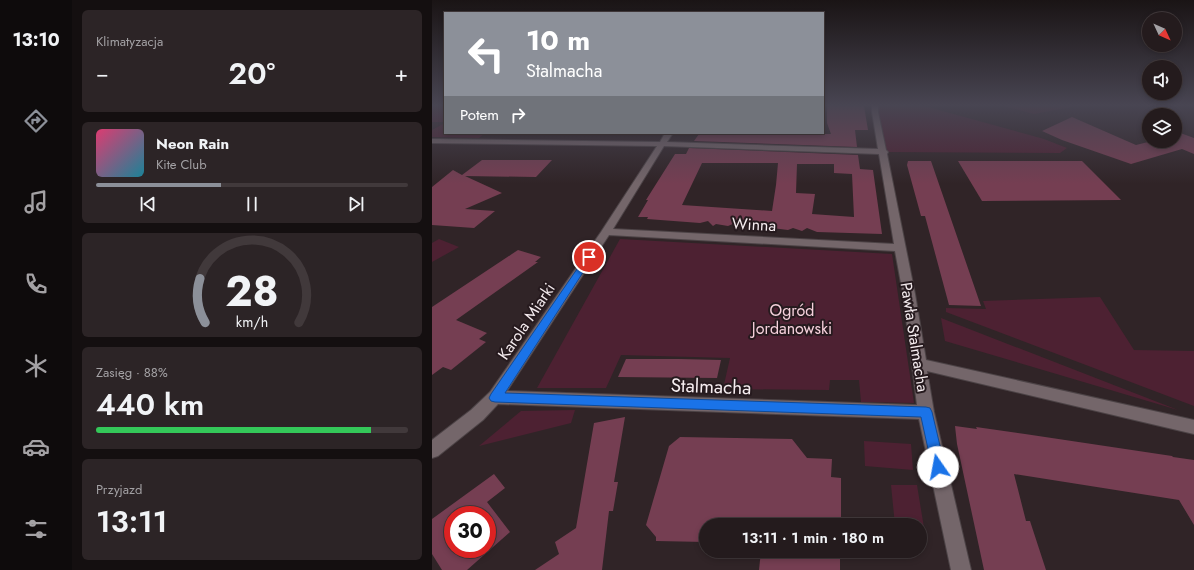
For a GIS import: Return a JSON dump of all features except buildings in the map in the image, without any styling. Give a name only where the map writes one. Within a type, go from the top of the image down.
[{"type":"street","name":"Pawła Stalmacha","points":[[880,131],[920,364],[926,412],[961,570]]},
{"type":"street","name":"Karola Miarki","points":[[432,450],[477,415],[495,398],[606,232],[668,134]]},
{"type":"street","points":[[432,141],[661,144],[884,152]]},
{"type":"street","name":"Winna","points":[[606,232],[900,248]]},
{"type":"street","points":[[920,364],[1194,427]]},
{"type":"street","name":"Stalmacha","points":[[495,398],[926,412]]},
{"type":"green space","points":[[432,131],[444,131],[444,134],[484,134],[479,138],[432,137]]},
{"type":"green space","points":[[880,131],[1014,131],[1044,139],[1067,148],[1060,153],[884,152]]},
{"type":"green space","points":[[439,239],[459,247],[432,262],[432,243]]},
{"type":"green space","name":"Ogród Jordanowski","points":[[620,239],[892,254],[914,403],[861,402],[859,380],[830,380],[829,390],[723,389],[730,358],[621,355],[606,388],[537,388]]},
{"type":"green space","points":[[1100,297],[1134,350],[1194,351],[1194,406],[946,312],[946,308],[986,309],[983,301]]},
{"type":"green space","points":[[941,318],[1178,410],[945,341]]},
{"type":"green space","points":[[575,410],[571,423],[479,446],[521,411]]},
{"type":"green space","points":[[864,441],[911,444],[913,470],[865,466]]},
{"type":"green space","points":[[891,485],[917,485],[922,518],[894,518]]},
{"type":"route","points":[[589,257],[495,398],[926,412],[938,467]]}]
